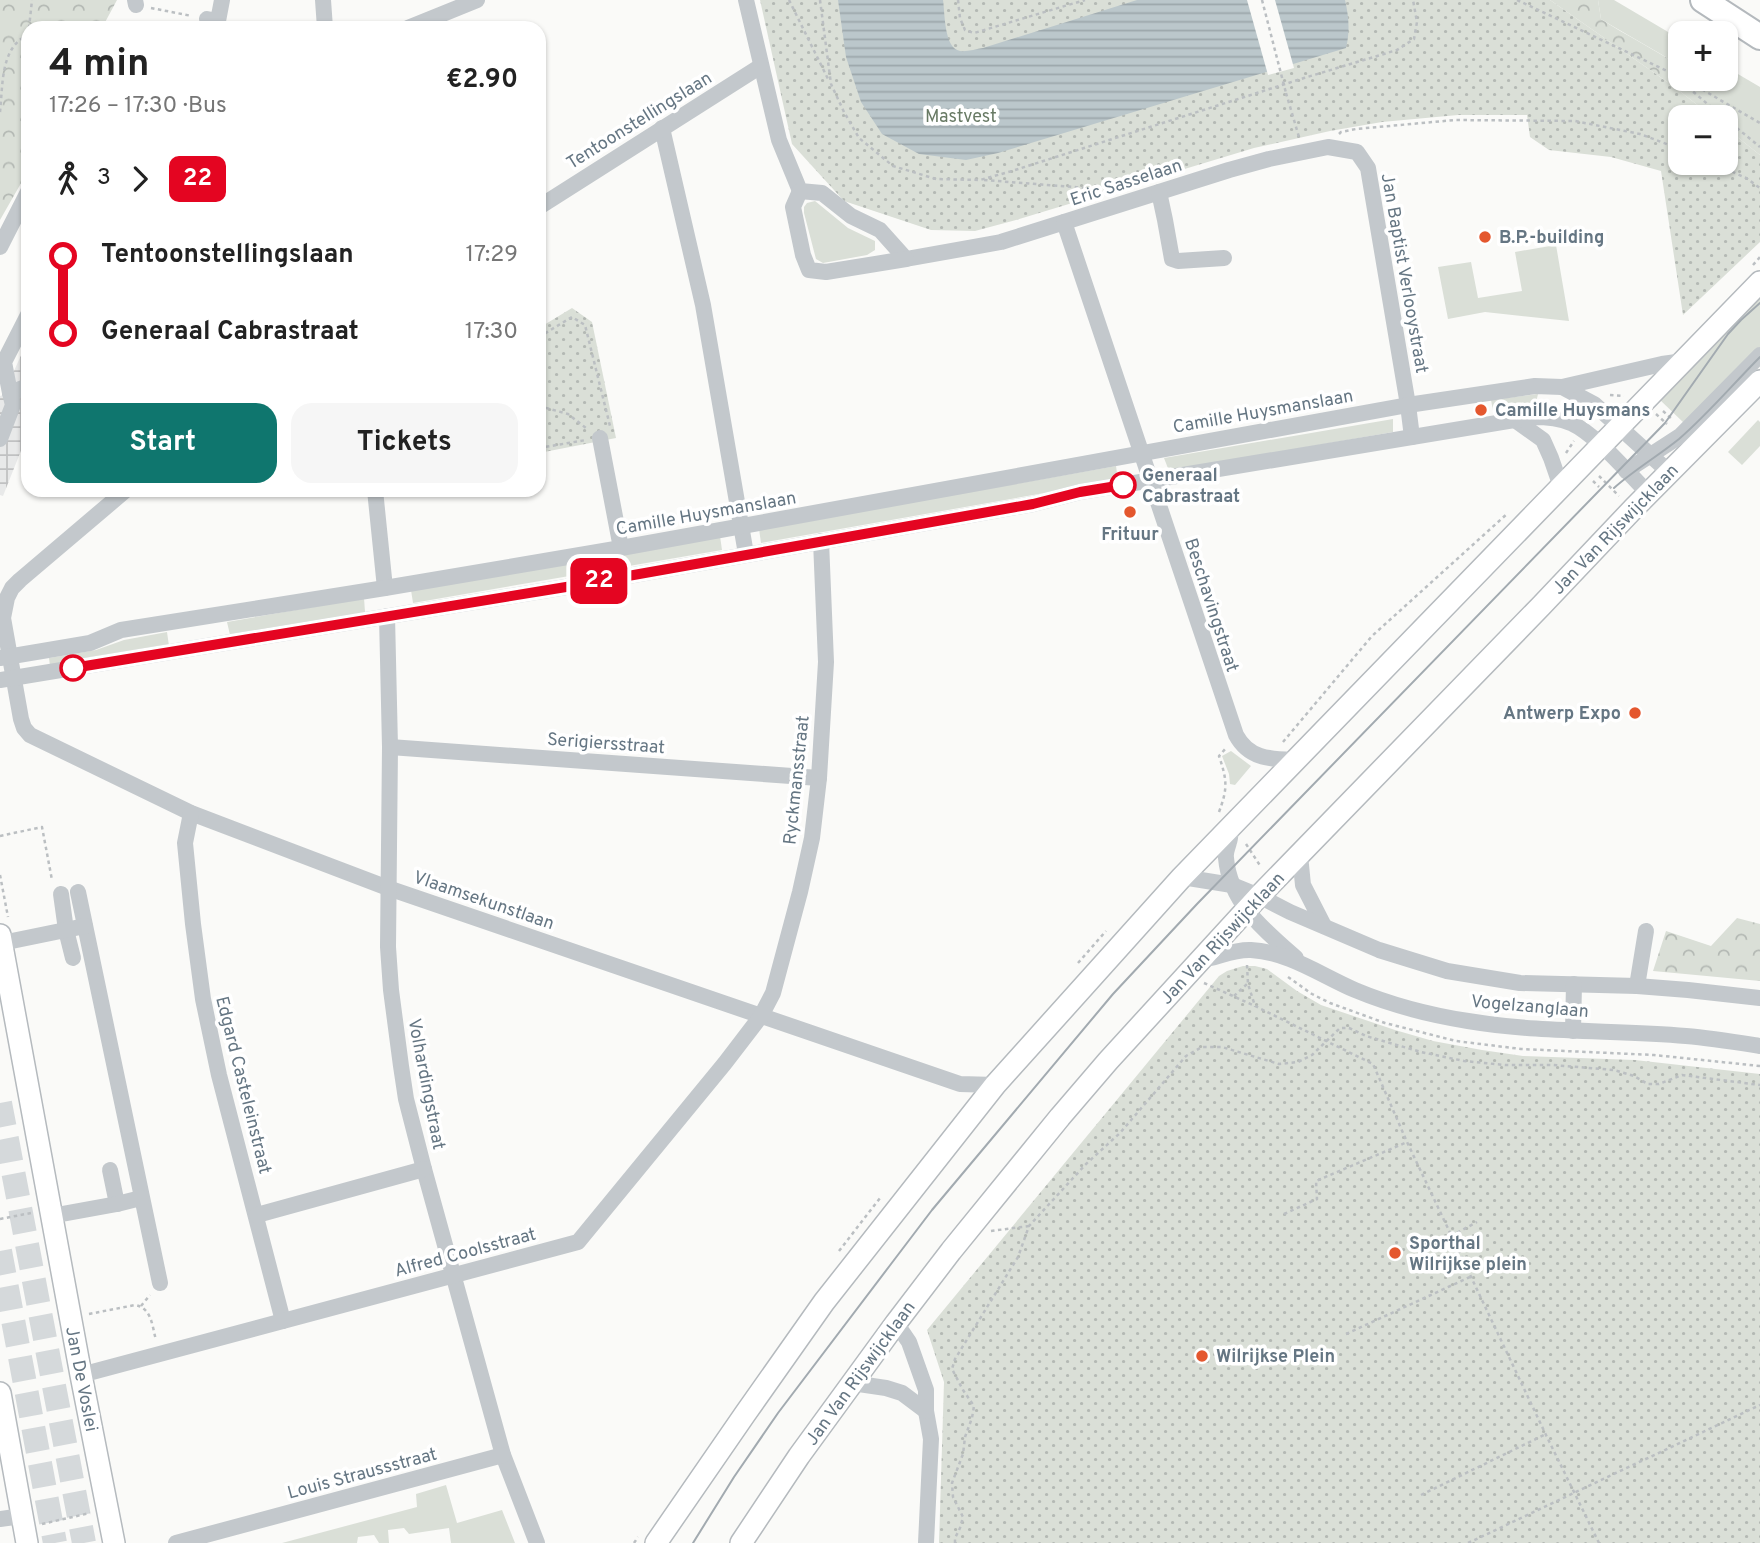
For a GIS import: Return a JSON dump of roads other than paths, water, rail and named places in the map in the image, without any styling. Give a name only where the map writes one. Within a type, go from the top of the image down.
[{"type":"highway","points":[[1703,0],[1759,37]]},
{"type":"main road","points":[[656,1543],[824,1302],[995,1085],[1182,877],[1225,819],[1294,760],[1577,455],[1601,446],[1760,282]]},
{"type":"main road","name":"Jan Van Rijswijcklaan","points":[[741,1543],[799,1456],[896,1323],[1060,1117],[1205,967],[1260,896],[1760,381]]},
{"type":"main road","name":"Jan De Voslei","points":[[1,939],[114,1543]]},
{"type":"main road","points":[[0,1393],[29,1528]]},
{"type":"street","points":[[207,19],[218,21],[222,0]]},
{"type":"street","points":[[321,21],[323,0]]},
{"type":"street","points":[[425,21],[477,0]]},
{"type":"street","name":"Eric Sasselaan","points":[[746,0],[779,140],[800,191],[793,207],[803,255],[809,270],[826,272],[1002,242],[1229,170],[1303,151],[1328,147],[1357,152]]},
{"type":"street","name":"Tentoonstellingslaan","points":[[546,202],[761,66]]},
{"type":"street","points":[[663,128],[703,305],[746,554]]},
{"type":"street","name":"Jan Baptist Verlooystraat","points":[[1357,152],[1368,168],[1408,405]]},
{"type":"street","points":[[800,191],[822,193],[851,216],[880,230],[906,259]]},
{"type":"street","points":[[1159,192],[1172,258],[1182,261],[1224,258]]},
{"type":"street","points":[[0,247],[21,206]]},
{"type":"street","name":"Beschavingstraat","points":[[1064,222],[1236,735],[1240,743],[1254,754],[1268,759],[1294,760]]},
{"type":"street","points":[[0,439],[13,405],[4,362],[21,329]]},
{"type":"street","points":[[1626,471],[1680,436],[1760,355]]},
{"type":"street","name":"Camille Huysmanslaan","points":[[5,658],[90,643],[121,630],[621,548],[1408,405],[1535,386],[1562,387],[1684,361]]},
{"type":"street","name":"Camille Huysmanslaan","points":[[1562,387],[1600,409],[1670,473]]},
{"type":"street","points":[[10,393],[21,389]]},
{"type":"street","points":[[1408,405],[1412,437]]},
{"type":"street","points":[[118,497],[12,588],[3,618],[7,679],[566,587],[1033,504],[1080,492],[1515,420],[1545,417],[1568,422],[1583,430],[1648,494]]},
{"type":"street","points":[[1515,420],[1543,440],[1558,477]]},
{"type":"street","points":[[600,438],[621,548]]},
{"type":"street","points":[[376,497],[385,588]]},
{"type":"street","name":"Ryckmansstraat","points":[[761,1016],[773,993],[812,838],[819,778],[826,662],[821,541]]},
{"type":"street","name":"Volhardingstraat","points":[[387,616],[390,747],[389,958],[395,1026],[407,1099],[453,1275],[503,1455],[537,1543]]},
{"type":"street","name":"Vlaamsekunstlaan","points":[[7,679],[24,728],[30,735],[191,813],[388,888],[960,1084],[995,1085]]},
{"type":"street","name":"Serigiersstraat","points":[[390,747],[819,778]]},
{"type":"street","name":"Edgard Casteleinstraat","points":[[191,813],[185,843],[203,999],[219,1075],[283,1321]]},
{"type":"street","points":[[1225,819],[1229,844],[1226,855],[1232,885]]},
{"type":"street","points":[[1300,855],[1303,885],[1324,926]]},
{"type":"street","name":"Vogelzanglaan","points":[[1182,877],[1232,885],[1379,950],[1447,971],[1520,982],[1637,986],[1760,998]]},
{"type":"street","points":[[78,892],[160,1283]]},
{"type":"street","points":[[61,894],[73,958]]},
{"type":"street","name":"Vogelzanglaan","points":[[1260,896],[1265,931],[1305,966]]},
{"type":"street","name":"Jan De Voslei","points":[[1,939],[85,926]]},
{"type":"street","points":[[1637,986],[1646,931]]},
{"type":"street","name":"Vogelzanglaan","points":[[1205,967],[1223,954],[1254,950],[1271,953],[1356,990],[1406,1007],[1466,1021],[1517,1028],[1686,1036],[1760,1046]]},
{"type":"street","points":[[1573,1031],[1574,984]]},
{"type":"street","name":"Alfred Coolsstraat","points":[[81,1375],[578,1242],[761,1016]]},
{"type":"street","points":[[257,1215],[424,1169]]},
{"type":"street","points":[[110,1170],[117,1204]]},
{"type":"street","points":[[51,1216],[141,1198]]},
{"type":"street","points":[[896,1323],[909,1342],[926,1390],[926,1411],[931,1439],[926,1543]]},
{"type":"street","points":[[852,1382],[886,1388],[902,1394],[926,1411]]},
{"type":"street","name":"Louis Straussstraat","points":[[176,1543],[231,1536],[503,1455]]},
{"type":"street","points":[[0,1519],[29,1528]]},
{"type":"tunnel","points":[[0,1103],[84,1543]]},
{"type":"tunnel","points":[[0,1251],[55,1543]]},
{"type":"tram line","points":[[693,1543],[778,1413],[932,1210],[1113,994],[1197,904],[1665,423],[1728,334],[1760,303]]},
{"type":"tram line","points":[[1614,488],[1690,429],[1760,357]]},
{"type":"place","name":"B.P.-building","points":[[1485,237]]},
{"type":"place","name":"Camille Huysmans","points":[[1481,410]]},
{"type":"place","name":"Generaal Cabrastraat","points":[[1123,485]]},
{"type":"place","name":"Frituur","points":[[1130,512]]},
{"type":"place","name":"Antwerp Expo","points":[[1635,713]]},
{"type":"place","name":"Sporthal Wilrijkse plein","points":[[1395,1253]]},
{"type":"place","name":"Wilrijkse Plein","points":[[1202,1356]]},
{"type":"park label","name":"Mastvest","points":[[961,116]]}]
